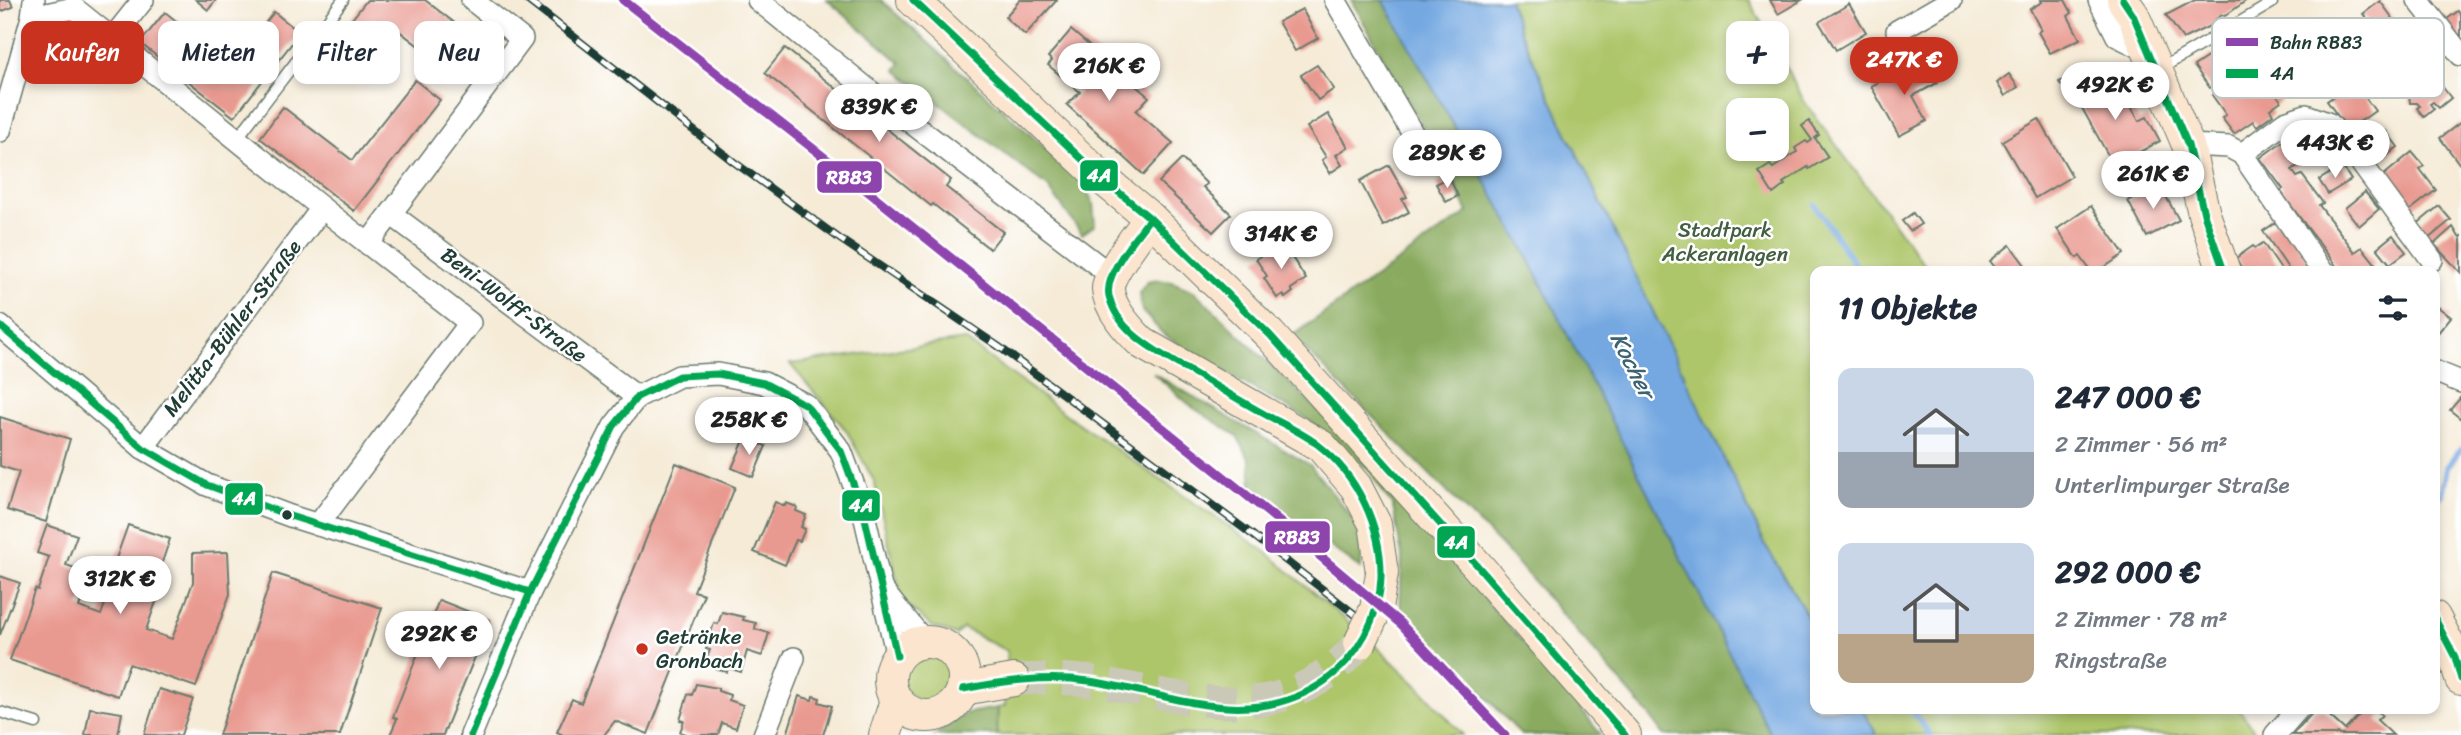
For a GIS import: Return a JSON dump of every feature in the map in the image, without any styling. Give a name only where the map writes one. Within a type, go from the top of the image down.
[{"type":"main road","points":[[913,0],[1104,180],[1150,218],[1270,335],[1625,735]]},
{"type":"main road","points":[[2123,0],[2133,15],[2188,145],[2204,214],[2222,266]]},
{"type":"main road","points":[[1150,218],[1112,276],[1108,289],[1120,320],[1142,343],[1321,446],[1356,487],[1375,524],[1382,573],[1376,609],[1360,643]]},
{"type":"main road","points":[[2440,628],[2455,657],[2461,678]]},
{"type":"main road","points":[[884,735],[906,717],[935,715],[948,710],[957,701],[964,680],[954,652],[945,645],[910,649],[891,666],[891,690],[906,717]]},
{"type":"main road","points":[[964,680],[1007,680]]},
{"type":"street","points":[[126,21],[143,0]]},
{"type":"street","points":[[368,244],[522,39],[472,0]]},
{"type":"street","points":[[758,0],[871,92],[1112,276]]},
{"type":"street","points":[[1335,0],[1423,153]]},
{"type":"street","points":[[1897,31],[1951,0]]},
{"type":"street","points":[[2099,0],[2117,36],[2152,61]]},
{"type":"street","points":[[2418,0],[2432,18]]},
{"type":"street","points":[[0,131],[33,9],[74,8],[90,21]]},
{"type":"street","points":[[2444,33],[2461,55]]},
{"type":"street","points":[[144,65],[470,323],[318,525]]},
{"type":"street","points":[[2242,154],[2285,122],[2306,115],[2330,124],[2432,261]]},
{"type":"street","points":[[2188,145],[2229,147],[2242,154],[2319,266]]},
{"type":"street","name":"Melitta-Bühler-Straße","points":[[143,448],[322,208]]},
{"type":"street","name":"Beni-Wolff-Straße","points":[[391,214],[637,397]]},
{"type":"street","points":[[0,326],[143,448],[207,485],[318,525],[530,592]]},
{"type":"street","points":[[2440,373],[2461,382]]},
{"type":"street","points":[[471,735],[530,592],[614,426],[637,397],[678,376],[719,374],[764,383],[806,405],[841,451],[863,510],[880,587],[910,649]]},
{"type":"street","points":[[880,587],[910,649]]},
{"type":"street","points":[[764,735],[794,658]]},
{"type":"street","points":[[2275,735],[2294,714]]},
{"type":"lane","points":[[236,139],[343,0]]},
{"type":"lane","points":[[2241,18],[2272,3]]},
{"type":"lane","points":[[2152,61],[2212,32]]},
{"type":"lane","points":[[0,712],[36,723]]},
{"type":"green space","points":[[827,0],[881,0],[1083,182],[1093,203],[1095,225],[1082,234],[1048,187],[896,70],[901,63]]},
{"type":"green space","points":[[1351,0],[1383,0],[1528,257],[1771,735],[1664,735],[1514,559],[1292,336],[1468,212]]},
{"type":"green space","name":"Stadtpark Ackeranlagen","points":[[1509,0],[1749,0],[1760,21],[1726,21],[1726,84],[1789,84],[1789,73],[1804,101],[1925,266],[1810,266],[1810,621],[1766,546],[1565,129],[1521,34]]},
{"type":"green space","points":[[1147,282],[1172,282],[1194,291],[1370,461],[1430,537],[1563,687],[1601,735],[1521,735],[1469,678],[1400,613],[1402,556],[1393,507],[1368,469],[1305,417],[1220,370],[1164,335],[1142,311],[1139,293]]},
{"type":"green space","points":[[965,340],[1075,421],[1266,552],[1374,644],[1421,689],[1463,735],[997,735],[998,708],[1005,706],[1007,651],[963,628],[956,635],[931,626],[902,600],[874,481],[846,430],[790,364]]},
{"type":"green space","points":[[1153,373],[1310,465],[1350,515],[1362,538],[1361,569],[1252,489],[1250,460],[1237,436],[1192,407]]},
{"type":"green space","points":[[927,652],[945,659],[952,677],[945,695],[927,702],[909,695],[902,677],[909,659]]},
{"type":"green space","points":[[998,708],[997,735],[935,735],[967,713]]},
{"type":"green space","points":[[1865,714],[2242,714],[2257,735],[1877,735]]},
{"type":"water","name":"Kocher","points":[[1383,0],[1509,0],[1521,34],[1565,129],[1766,546],[1810,621],[1810,714],[1865,714],[1877,735],[1771,735],[1528,257]]},
{"type":"building","points":[[0,0],[10,0],[13,7],[0,12]]},
{"type":"building","points":[[196,0],[216,0],[208,10]]},
{"type":"building","points":[[367,0],[425,0],[452,21],[414,21],[414,42],[400,32],[400,21],[350,21]]},
{"type":"building","points":[[1020,0],[1057,0],[1025,35],[1005,17]]},
{"type":"building","points":[[1770,0],[1802,0],[1778,14]]},
{"type":"building","points":[[2041,0],[2065,0],[2072,13],[2068,16],[2080,39],[2050,53],[2038,32],[2041,30],[2030,9],[2042,2]]},
{"type":"building","points":[[2195,0],[2247,0],[2225,16],[2212,18],[2212,25],[2183,39],[2166,15]]},
{"type":"building","points":[[2380,1],[2393,18],[2366,18],[2363,14]]},
{"type":"building","points":[[1849,4],[1866,32],[1836,50],[1819,22]]},
{"type":"building","points":[[1302,9],[1318,38],[1295,51],[1278,22]]},
{"type":"building","points":[[2458,11],[2461,15],[2461,40],[2444,23]]},
{"type":"building","points":[[165,12],[176,21],[158,21],[158,57],[144,46],[144,38]]},
{"type":"building","points":[[274,12],[293,27],[293,42],[279,60],[279,21],[267,21]]},
{"type":"building","points":[[1071,30],[1149,97],[1136,111],[1173,143],[1144,175],[1067,105],[1080,92],[1048,65],[1052,61],[1048,57]]},
{"type":"building","points":[[785,48],[951,180],[946,187],[1003,232],[990,249],[933,204],[931,206],[765,73]]},
{"type":"building","points":[[2212,54],[2212,87],[2210,88],[2194,66]]},
{"type":"building","points":[[1925,62],[1937,83],[1913,96],[1927,121],[1899,136],[1871,86],[1899,71],[1901,75]]},
{"type":"building","points":[[1317,65],[1334,89],[1318,100],[1301,75]]},
{"type":"building","points":[[2076,73],[2081,82],[2065,91],[2059,82]]},
{"type":"building","points":[[2009,74],[2018,87],[2005,96],[1997,83]]},
{"type":"building","points":[[2093,78],[2101,93],[2118,83],[2139,121],[2147,117],[2160,141],[2114,166],[2072,90]]},
{"type":"building","points":[[414,81],[414,84],[420,84],[440,100],[354,211],[260,138],[283,107],[352,160]]},
{"type":"building","points":[[192,84],[260,84],[234,117]]},
{"type":"building","points":[[2444,89],[2451,98],[2439,108],[2433,102],[2430,104],[2434,109],[2424,117],[2417,108],[2420,106],[2417,103],[2410,103],[2409,98],[2444,98]]},
{"type":"building","points":[[2214,98],[2279,98],[2281,101],[2270,109],[2273,114],[2257,126],[2253,121],[2234,134],[2222,118],[2226,115]]},
{"type":"building","points":[[2331,98],[2366,98],[2375,111],[2348,130],[2327,101]]},
{"type":"building","points":[[1328,114],[1348,147],[1336,155],[1342,165],[1330,173],[1322,160],[1326,157],[1307,127]]},
{"type":"building","points":[[2039,119],[2072,176],[2035,198],[2002,141]]},
{"type":"building","points":[[1809,121],[1819,135],[1815,138],[1828,157],[1783,183],[1785,185],[1773,194],[1759,172],[1770,165],[1773,168],[1784,161],[1789,161],[1789,157],[1797,152],[1795,148],[1812,140],[1802,126]]},
{"type":"building","points":[[2461,122],[2461,166],[2440,138]]},
{"type":"building","points":[[2386,131],[2398,147],[2382,159],[2370,143]]},
{"type":"building","points":[[2293,134],[2310,157],[2292,170],[2297,177],[2302,175],[2323,203],[2319,205],[2355,252],[2362,247],[2375,263],[2371,266],[2336,266],[2280,191],[2283,189],[2260,158]]},
{"type":"building","points":[[2412,152],[2424,166],[2420,169],[2436,190],[2405,214],[2378,180]]},
{"type":"building","points":[[1182,159],[1207,184],[1203,187],[1231,214],[1213,232],[1159,182]]},
{"type":"building","points":[[1389,165],[1407,197],[1402,199],[1409,212],[1383,226],[1360,181]]},
{"type":"building","points":[[2342,166],[2351,180],[2328,194],[2319,180]]},
{"type":"building","points":[[1449,177],[1458,196],[1446,202],[1436,184]]},
{"type":"building","points":[[2159,184],[2179,220],[2147,237],[2128,201]]},
{"type":"building","points":[[2365,192],[2379,209],[2359,226],[2345,208]]},
{"type":"building","points":[[2091,206],[2124,254],[2106,266],[2087,266],[2080,256],[2077,258],[2057,229]]},
{"type":"building","points":[[2439,206],[2451,220],[2428,239],[2416,225]]},
{"type":"building","points":[[1913,213],[1921,224],[1910,231],[1902,221]]},
{"type":"building","points":[[2281,219],[2312,266],[2287,266],[2263,231]]},
{"type":"building","points":[[2453,227],[2459,237],[2461,236],[2461,273],[2434,244]]},
{"type":"building","points":[[2393,235],[2406,252],[2390,264],[2377,248]]},
{"type":"building","points":[[1282,242],[1306,279],[1291,289],[1293,292],[1285,298],[1283,294],[1277,298],[1256,259]]},
{"type":"building","points":[[2263,243],[2279,266],[2240,266],[2236,258],[2253,246],[2255,248]]},
{"type":"building","points":[[2010,245],[2026,266],[1994,266],[1990,261]]},
{"type":"building","points":[[2440,309],[2451,317],[2440,330]]},
{"type":"building","points":[[2461,397],[2461,419],[2450,410]]},
{"type":"building","points":[[0,417],[70,439],[46,522],[7,510],[19,472],[0,466]]},
{"type":"building","points":[[745,438],[766,446],[753,477],[732,468]]},
{"type":"building","name":"Getränke Gronbach","points":[[676,463],[735,487],[694,591],[704,594],[648,734],[615,721],[604,735],[563,735],[557,732],[572,699],[581,703]]},
{"type":"building","points":[[775,502],[797,507],[796,511],[806,515],[801,527],[805,529],[800,541],[796,540],[785,565],[754,552]]},
{"type":"building","points":[[47,525],[77,535],[66,565],[78,569],[75,577],[95,584],[89,603],[81,601],[79,607],[101,615],[117,569],[113,567],[128,525],[170,539],[156,580],[163,582],[146,630],[172,639],[193,582],[193,553],[228,552],[230,594],[196,687],[129,664],[118,696],[10,660],[49,557],[37,553]]},
{"type":"building","points":[[273,573],[382,608],[340,735],[219,735]]},
{"type":"building","points":[[0,576],[20,583],[0,635]]},
{"type":"building","points":[[439,600],[490,620],[443,735],[390,735],[397,719],[393,717]]},
{"type":"building","points":[[722,612],[744,617],[743,620],[756,623],[755,629],[769,633],[762,656],[747,651],[741,672],[714,668],[716,664],[706,661],[710,650],[706,649],[714,623],[718,624]]},
{"type":"building","points":[[696,684],[718,688],[718,691],[730,695],[729,700],[743,705],[736,728],[722,723],[718,735],[689,735],[680,732],[684,721],[680,720],[688,694],[692,695]]},
{"type":"building","points":[[159,689],[193,699],[181,735],[144,735]]},
{"type":"building","points":[[799,696],[812,700],[813,696],[820,698],[819,702],[832,706],[823,735],[787,735]]},
{"type":"building","points":[[90,708],[122,713],[118,735],[85,735]]},
{"type":"building","points":[[2311,714],[2327,714],[2345,730],[2360,714],[2380,714],[2377,720],[2393,735],[2337,733],[2292,735]]},
{"type":"waterway","points":[[1815,205],[1856,266]]},
{"type":"waterway","points":[[2440,497],[2447,467],[2461,449]]},
{"type":"waterway","points":[[1915,714],[1930,735]]},
{"type":"tunnel","points":[[1014,680],[1089,681],[1200,700],[1267,700],[1298,690],[1329,672],[1360,643]]},
{"type":"railway","points":[[527,0],[734,162],[840,239],[998,346],[1254,536],[1375,630]]},
{"type":"rail line","name":"RB83","points":[[623,0],[875,197],[1270,514],[1401,624],[1505,735]]},
{"type":"transit line","name":"4A","points":[[913,0],[1104,180],[1150,218],[1270,335],[1625,735]]},
{"type":"transit line","name":"4A","points":[[2123,0],[2133,15],[2188,145],[2204,214],[2222,266]]},
{"type":"transit line","name":"4A","points":[[963,689],[1026,680],[1073,679],[1209,705],[1267,705],[1296,697],[1337,672],[1357,649],[1371,621],[1380,592],[1377,539],[1364,503],[1344,470],[1305,436],[1144,343],[1126,327],[1113,308],[1109,296],[1111,277],[1123,255],[1150,218]]},
{"type":"transit line","name":"4A","points":[[0,326],[143,448],[207,485],[290,516],[530,592]]},
{"type":"transit line","name":"4A","points":[[471,735],[530,592],[614,426],[637,397],[679,376],[718,374],[764,383],[806,405],[841,451],[863,510],[897,656]]},
{"type":"transit line","name":"4A","points":[[2440,628],[2455,657],[2461,679]]},
{"type":"place","name":"Getränke Gronbach","points":[[642,649]]}]
